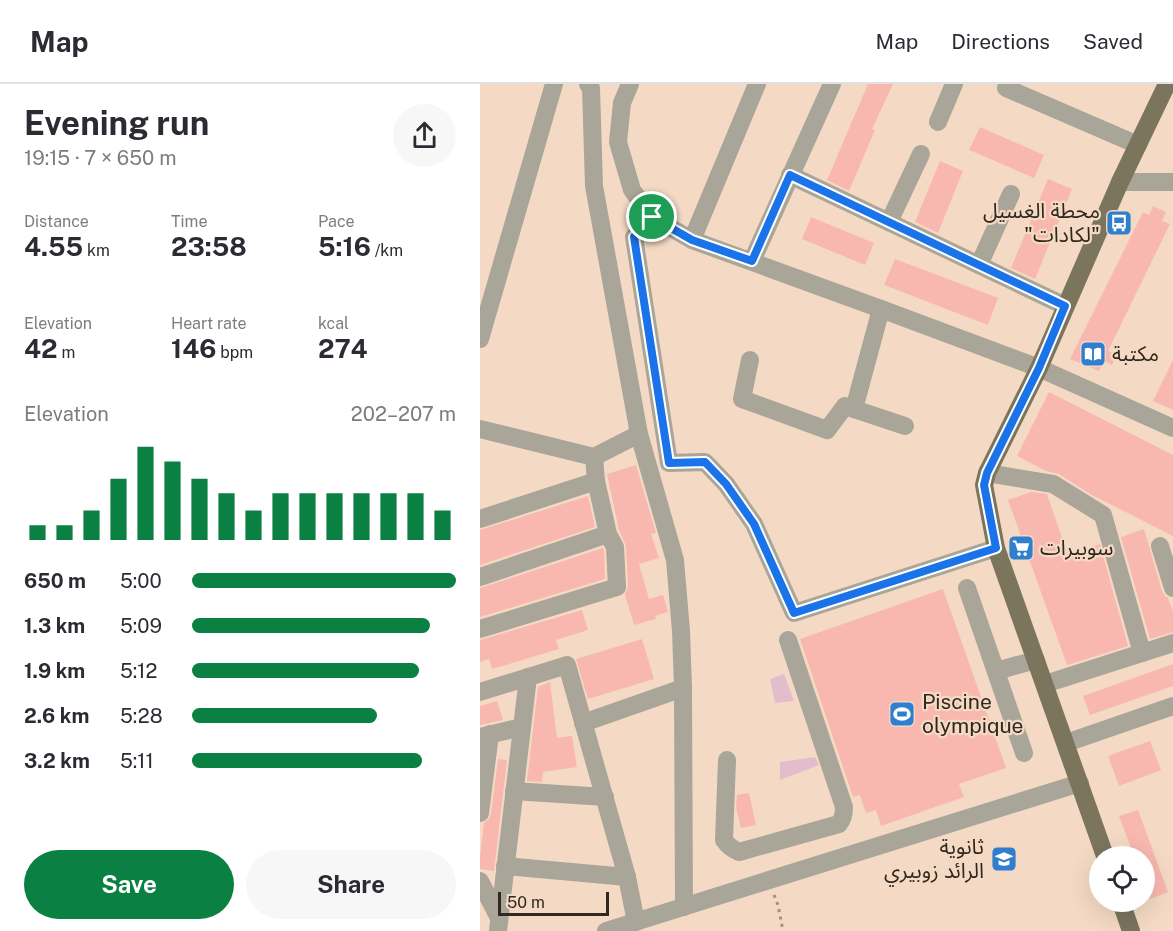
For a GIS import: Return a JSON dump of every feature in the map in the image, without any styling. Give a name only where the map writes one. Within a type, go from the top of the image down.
[{"type":"main road","points":[[1102,846],[996,548],[984,485],[987,473],[1039,368],[1120,182],[1167,84]]},
{"type":"main road","points":[[1124,912],[1131,931]]},
{"type":"street","points":[[480,339],[554,84]]},
{"type":"street","points":[[588,84],[591,88],[594,186],[639,435],[675,560],[683,688],[684,907]]},
{"type":"street","points":[[630,84],[622,103],[618,142],[632,190],[652,217],[692,240],[1039,368],[1173,428]]},
{"type":"street","points":[[692,240],[757,84]]},
{"type":"street","points":[[752,261],[832,84]]},
{"type":"street","points":[[938,122],[954,84]]},
{"type":"street","points":[[1006,88],[1138,145]]},
{"type":"street","points":[[889,222],[921,154]]},
{"type":"street","points":[[790,175],[1065,306]]},
{"type":"street","points":[[1120,182],[1173,182]]},
{"type":"street","points":[[979,265],[1011,194]]},
{"type":"street","points":[[652,217],[634,237],[669,463],[705,462],[726,484],[754,524],[794,613],[996,548]]},
{"type":"street","points":[[854,409],[881,309]]},
{"type":"street","points":[[750,360],[742,399],[826,430],[845,406],[905,426]]},
{"type":"street","points":[[480,429],[594,457],[639,435]]},
{"type":"street","points":[[480,629],[617,587],[615,547],[608,534],[596,481],[594,457]]},
{"type":"street","points":[[987,473],[1053,484],[1103,515],[1142,653]]},
{"type":"street","points":[[480,519],[596,481]]},
{"type":"street","points":[[480,577],[608,534]]},
{"type":"street","points":[[1160,546],[1173,588]]},
{"type":"street","points":[[967,588],[1024,753]]},
{"type":"street","points":[[788,640],[844,807],[844,814],[839,824],[849,856]]},
{"type":"street","points":[[1045,684],[1173,642]]},
{"type":"street","points":[[996,671],[1036,660]]},
{"type":"street","points":[[480,692],[567,665],[627,877],[628,926]]},
{"type":"street","points":[[498,924],[528,677]]},
{"type":"street","points":[[584,723],[683,688]]},
{"type":"street","points":[[1066,743],[1173,706]]},
{"type":"street","points":[[480,813],[485,736],[522,727]]},
{"type":"street","points":[[727,760],[724,840],[733,850],[739,852],[839,824]]},
{"type":"street","points":[[606,931],[1080,783]]},
{"type":"street","points":[[514,791],[605,798]]},
{"type":"street","points":[[505,866],[627,877]]},
{"type":"street","points":[[480,881],[498,924]]},
{"type":"path","points":[[769,880],[778,905],[783,931]]},
{"type":"shaded area","points":[[784,674],[794,701],[775,703],[770,679]]},
{"type":"shaded area","points":[[815,757],[819,765],[780,780],[780,762]]},
{"type":"building","points":[[868,84],[893,84],[872,129],[875,130],[849,191],[827,180]]},
{"type":"building","points":[[980,127],[1044,155],[1034,178],[969,150]]},
{"type":"building","points":[[940,161],[963,171],[938,233],[915,222]]},
{"type":"building","points":[[1048,179],[1072,189],[1035,279],[1011,268]]},
{"type":"building","points":[[1153,206],[1166,212],[1162,221],[1170,224],[1108,351],[1117,355],[1112,365],[1104,361],[1099,371],[1070,359],[1143,212],[1149,215]]},
{"type":"building","points":[[811,217],[874,243],[865,265],[802,239]]},
{"type":"building","points":[[895,259],[998,298],[988,325],[884,285]]},
{"type":"building","points":[[1173,360],[1173,410],[1153,401]]},
{"type":"building","points":[[1049,392],[1173,455],[1173,536],[1090,494],[1059,474],[1046,471],[1017,456]]},
{"type":"building","points":[[636,465],[656,533],[651,534],[659,558],[639,564],[649,599],[663,595],[668,612],[655,616],[656,619],[634,625],[625,595],[628,586],[626,546],[619,530],[607,474]]},
{"type":"building","points":[[1031,492],[1047,494],[1068,555],[1100,544],[1128,646],[1067,665],[1008,500]]},
{"type":"building","points":[[588,496],[595,527],[480,565],[480,530]]},
{"type":"building","points":[[1144,529],[1162,591],[1168,598],[1173,611],[1173,632],[1150,639],[1121,537]]},
{"type":"building","points":[[603,548],[605,579],[480,617],[480,588]]},
{"type":"building","name":"Piscine olympique","points":[[943,589],[1006,768],[959,784],[964,797],[881,826],[876,810],[866,813],[860,795],[853,797],[800,639]]},
{"type":"building","points":[[582,610],[588,630],[556,640],[559,649],[492,669],[489,659],[480,662],[480,640]]},
{"type":"building","points":[[642,639],[654,679],[588,699],[576,659]]},
{"type":"building","points":[[1173,664],[1173,686],[1090,715],[1083,696]]},
{"type":"building","points":[[550,682],[557,738],[572,736],[577,767],[543,772],[542,782],[527,781],[538,687]]},
{"type":"building","points":[[497,701],[503,720],[480,725],[480,706]]},
{"type":"building","points":[[1150,741],[1161,770],[1119,786],[1108,756]]},
{"type":"building","points":[[498,759],[507,760],[494,871],[480,869],[480,856],[484,823],[491,814]]},
{"type":"building","points":[[749,793],[756,825],[741,828],[736,807],[737,795]]},
{"type":"building","points":[[1138,810],[1151,846],[1130,846],[1119,816]]},
{"type":"building","points":[[1155,856],[1168,892],[1155,897]]},
{"type":"place","name":"محطة الغسيل \"لكادات\"","points":[[1119,223]]},
{"type":"place","name":"مكتبة","points":[[1093,354]]},
{"type":"place","name":"سوبيرات","points":[[1021,548]]},
{"type":"place","name":"Piscine olympique","points":[[902,714]]},
{"type":"place","name":"ثانوية الرائد زوبيري","points":[[1004,859]]},
{"type":"route","points":[[790,175],[1065,306],[1039,368],[987,473],[984,485],[996,548],[794,613],[754,524],[726,484],[705,462],[669,463],[634,237],[652,217],[692,240],[752,261],[790,175]]}]
